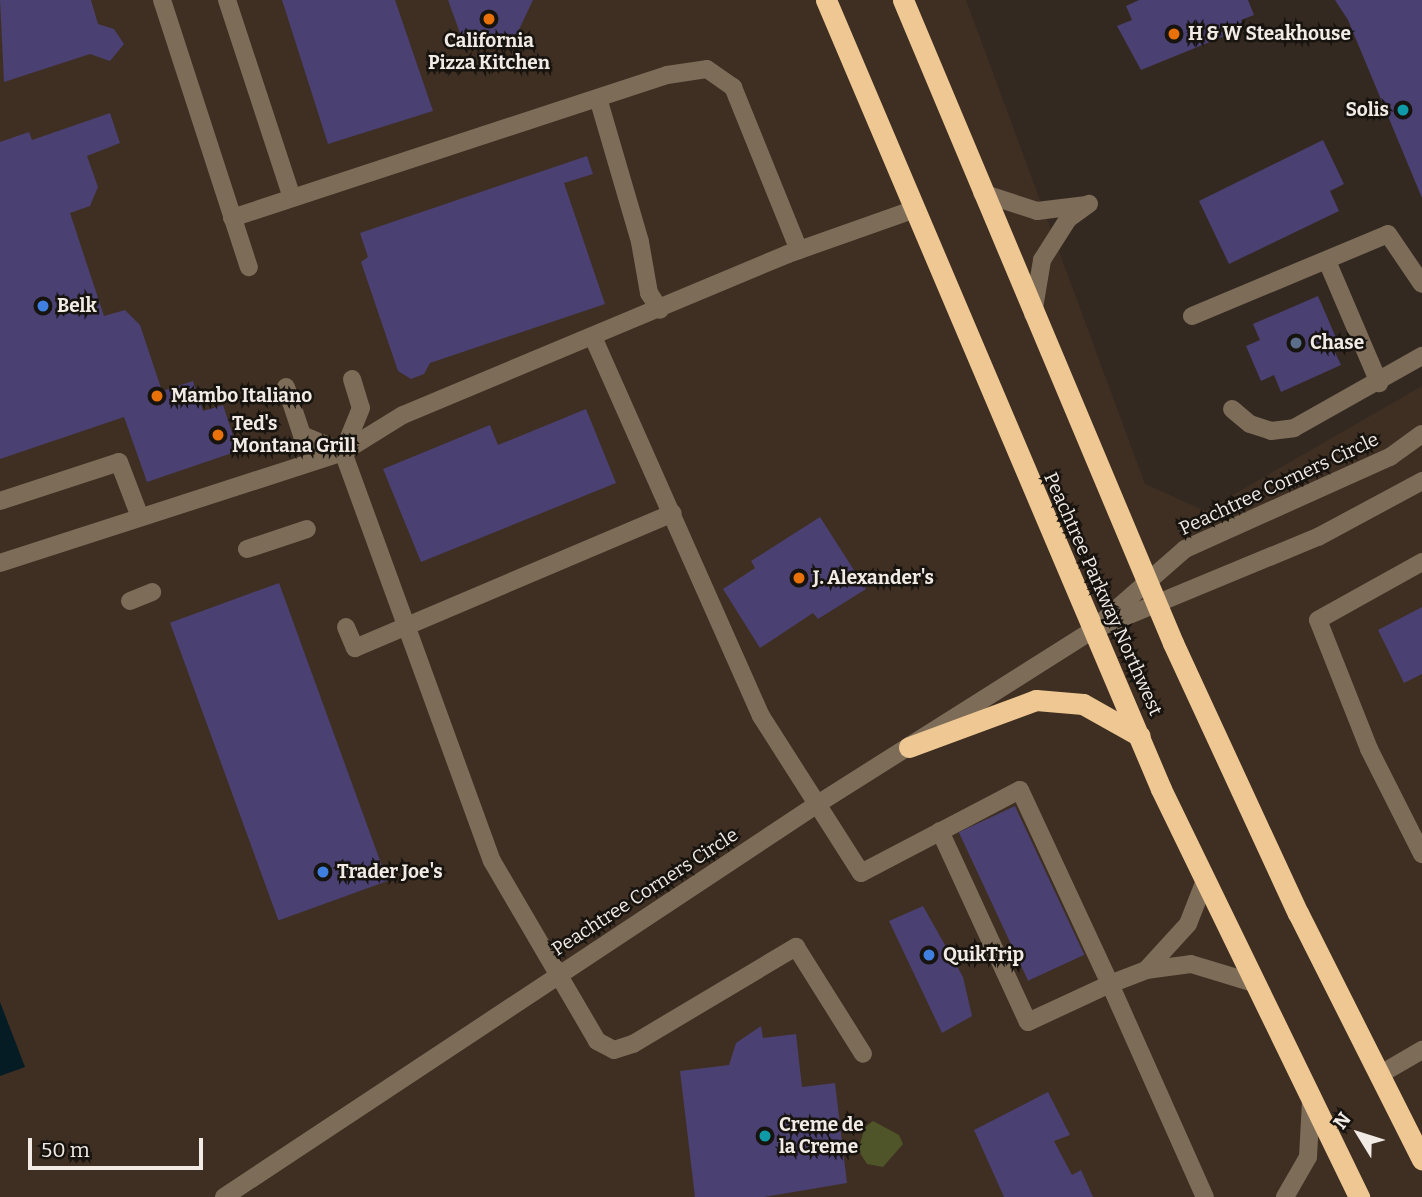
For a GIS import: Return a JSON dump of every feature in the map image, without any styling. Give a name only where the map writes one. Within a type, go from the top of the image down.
[{"type":"highway","name":"Peachtree Parkway Northwest","points":[[826,0],[912,210],[1140,736],[1254,983],[1359,1197]]},
{"type":"highway","points":[[903,0],[1032,317],[1146,579],[1379,1075],[1422,1160]]},
{"type":"highway","points":[[909,747],[1036,700],[1083,704],[1140,736]]},
{"type":"street","points":[[162,0],[248,267]]},
{"type":"street","points":[[227,0],[292,198]]},
{"type":"street","points":[[232,218],[667,75],[707,69],[733,87],[799,250]]},
{"type":"street","points":[[597,98],[640,242],[649,293],[660,310]]},
{"type":"street","points":[[982,193],[1037,211],[1088,204],[1068,219],[1042,260],[1032,317]]},
{"type":"street","points":[[0,563],[343,452],[403,415],[799,250],[912,210]]},
{"type":"street","points":[[1192,316],[1388,234],[1422,284]]},
{"type":"street","points":[[1327,261],[1379,383]]},
{"type":"street","points":[[593,337],[761,716],[861,873],[1020,790],[1205,1197]]},
{"type":"street","points":[[1232,409],[1250,424],[1271,431],[1294,428],[1379,383],[1422,356]]},
{"type":"street","points":[[352,379],[361,408],[343,452],[492,861],[556,976],[597,1041],[614,1050],[633,1044],[796,947],[863,1054]]},
{"type":"street","points":[[286,387],[302,435],[343,452]]},
{"type":"street","name":"Peachtree Corners Circle","points":[[1093,630],[1146,579],[1185,549],[1390,457],[1422,433]]},
{"type":"street","points":[[0,501],[119,462],[140,517]]},
{"type":"street","name":"Peachtree Corners Circle","points":[[225,1197],[816,805],[1093,630],[1156,601],[1198,589],[1318,537],[1422,481]]},
{"type":"street","points":[[346,627],[355,648],[673,513]]},
{"type":"street","points":[[247,549],[307,529]]},
{"type":"street","points":[[1422,562],[1318,620],[1369,749],[1422,854]]},
{"type":"street","points":[[130,601],[152,592]]},
{"type":"street","points":[[940,831],[1028,1022],[1146,970],[1191,964],[1254,983]]},
{"type":"street","points":[[1146,970],[1188,924],[1206,878]]},
{"type":"street","points":[[1379,1075],[1422,1050]]},
{"type":"street","points":[[1285,1197],[1308,1157],[1311,1102]]},
{"type":"shaded area","points":[[0,0],[966,0],[1145,484],[1205,511],[1422,386],[1422,1197],[0,1197]]},
{"type":"green space","points":[[873,1121],[899,1135],[903,1144],[883,1167],[867,1164],[858,1150],[865,1127]]},
{"type":"water","points":[[0,1002],[25,1067],[0,1076]]},
{"type":"building","points":[[0,0],[91,0],[98,24],[114,29],[124,44],[110,61],[90,54],[4,82]]},
{"type":"building","points":[[282,0],[395,0],[433,111],[328,144]]},
{"type":"building","name":"California Pizza Kitchen","points":[[448,0],[533,0],[517,34],[465,47]]},
{"type":"building","name":"H & W Steakhouse","points":[[1139,0],[1248,0],[1254,15],[1241,20],[1244,28],[1141,70],[1117,26],[1132,20],[1126,6]]},
{"type":"building","name":"Solis","points":[[1335,0],[1422,0],[1422,198],[1348,20]]},
{"type":"building","points":[[110,113],[120,143],[87,156],[98,187],[90,206],[70,213],[104,316],[125,310],[140,325],[162,391],[193,381],[203,411],[223,405],[238,451],[147,482],[124,417],[0,459],[0,142],[29,132],[32,140]]},
{"type":"building","points":[[1323,140],[1344,184],[1330,191],[1339,211],[1229,264],[1199,201]]},
{"type":"building","points":[[587,156],[593,174],[564,183],[605,304],[430,363],[424,374],[411,379],[398,371],[361,262],[368,257],[360,233]]},
{"type":"building","name":"Chase","points":[[1318,296],[1340,347],[1334,350],[1341,365],[1281,392],[1274,375],[1261,381],[1246,346],[1260,340],[1253,324]]},
{"type":"building","points":[[586,409],[616,483],[421,562],[383,469],[490,425],[498,445]]},
{"type":"building","name":"J. Alexander's","points":[[820,517],[866,589],[818,619],[813,613],[760,648],[723,589],[755,568],[751,561]]},
{"type":"building","points":[[279,583],[387,881],[278,921],[170,623]]},
{"type":"building","points":[[1422,607],[1422,674],[1404,683],[1378,630]]},
{"type":"building","name":"QuikTrip","points":[[1015,806],[1084,955],[1028,981],[959,832]]},
{"type":"building","name":"QuikTrip","points":[[923,906],[963,977],[972,1016],[942,1033],[889,921]]},
{"type":"building","name":"Creme de la Creme","points":[[761,1026],[763,1038],[796,1034],[802,1087],[835,1083],[847,1183],[764,1197],[695,1197],[680,1071],[729,1065],[736,1043]]},
{"type":"building","points":[[1048,1092],[1070,1135],[1054,1141],[1072,1175],[1081,1170],[1093,1197],[1004,1197],[974,1130]]},
{"type":"place","name":"California Pizza Kitchen","points":[[489,19]]},
{"type":"place","name":"H & W Steakhouse","points":[[1174,34]]},
{"type":"place","name":"Solis","points":[[1403,110]]},
{"type":"place","name":"Belk","points":[[43,306]]},
{"type":"place","name":"Chase","points":[[1296,343]]},
{"type":"place","name":"Mambo Italiano","points":[[157,396]]},
{"type":"place","name":"Ted's Montana Grill","points":[[218,435]]},
{"type":"place","name":"J. Alexander's","points":[[799,578]]},
{"type":"place","name":"Trader Joe's","points":[[323,872]]},
{"type":"place","name":"QuikTrip","points":[[929,955]]},
{"type":"place","name":"Creme de la Creme","points":[[765,1136]]}]
